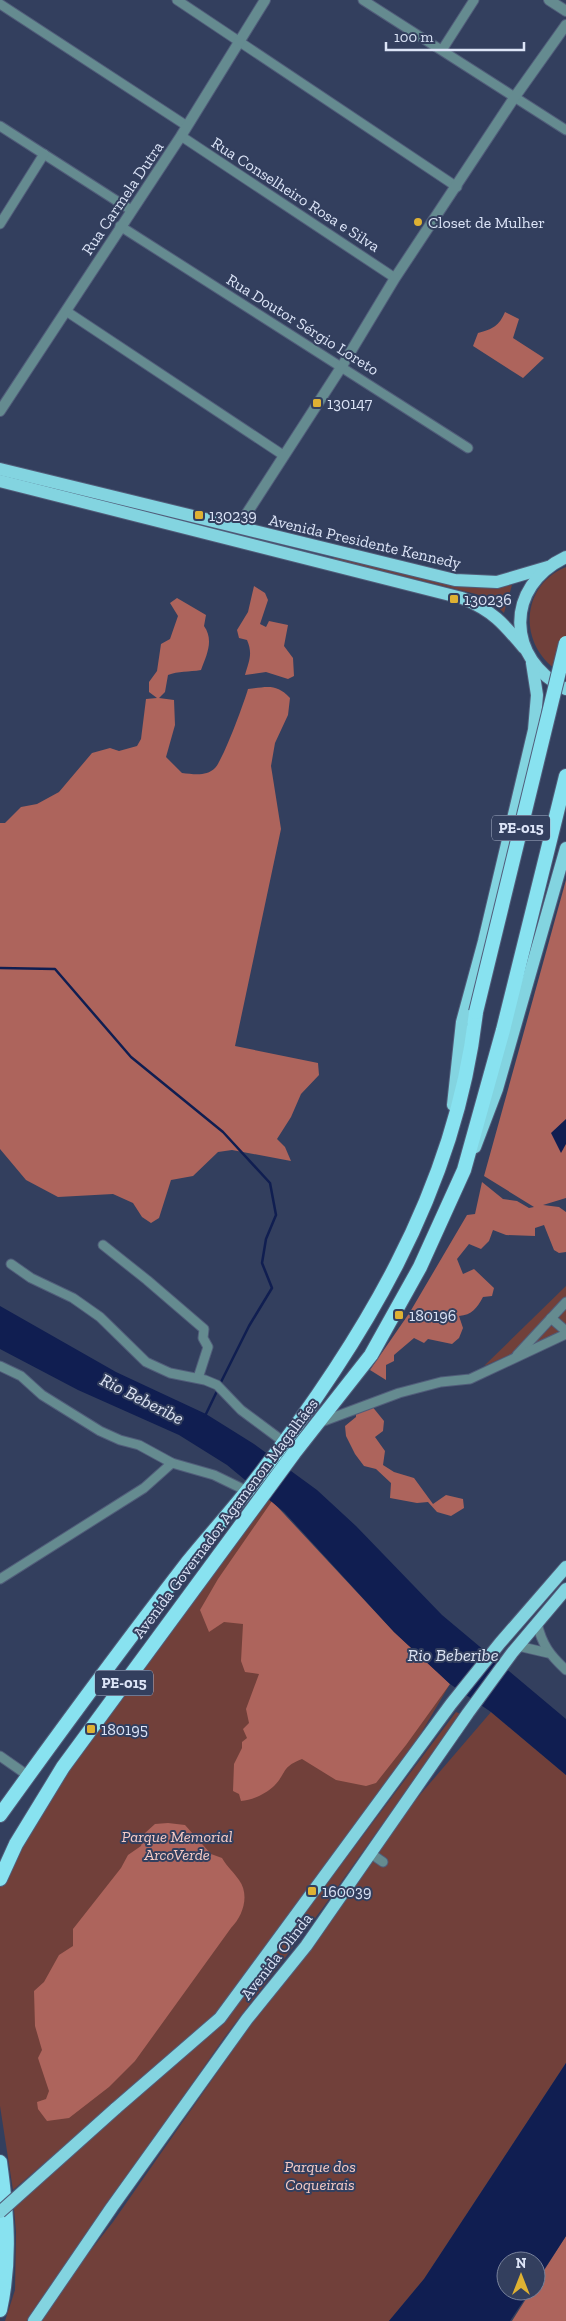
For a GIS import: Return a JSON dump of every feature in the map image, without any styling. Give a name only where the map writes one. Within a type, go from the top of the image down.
[{"type":"highway","name":"Avenida Governador Agamenon Magalhães","points":[[0,1815],[188,1563],[249,1489],[283,1443],[343,1360],[383,1293],[433,1187],[450,1133],[471,1054],[476,1012],[566,643]]},
{"type":"highway","name":"Avenida Governador Agamenon Magalhães","points":[[0,1879],[16,1844],[63,1767],[294,1453],[371,1355],[401,1304],[451,1204],[464,1170],[503,1030],[566,776]]},
{"type":"highway","points":[[0,2162],[8,2222],[8,2254],[6,2281],[0,2310]]},
{"type":"main road","name":"Avenida Presidente Kennedy","points":[[0,469],[455,580],[497,582],[556,562]]},
{"type":"main road","name":"Avenida Presidente Kennedy","points":[[0,481],[462,598],[485,608],[494,615],[524,648]]},
{"type":"main road","points":[[566,548],[556,562],[532,583],[523,604],[520,626],[524,648],[532,663],[541,674],[566,689]]},
{"type":"main road","name":"Avenida Governador Agamenon Magalhães","points":[[450,1133],[462,1022],[484,941],[534,730],[537,695],[532,663]]},
{"type":"main road","name":"Avenida Governador Agamenon Magalhães","points":[[464,1170],[484,1127],[497,1088],[566,848]]},
{"type":"main road","name":"Avenida Olinda","points":[[0,2212],[115,2108],[220,2018],[451,1704],[500,1643],[566,1567]]},
{"type":"main road","name":"Avenida Olinda","points":[[34,2321],[112,2207],[248,2019],[306,1946],[468,1713],[515,1649],[564,1596]]},
{"type":"street","points":[[177,0],[456,187]]},
{"type":"street","name":"Rua Carmela Dutra","points":[[0,411],[181,136],[265,0]]},
{"type":"street","points":[[442,50],[474,0]]},
{"type":"street","points":[[549,0],[566,11]]},
{"type":"street","points":[[368,1],[514,98],[566,130]]},
{"type":"street","points":[[0,4],[187,126]]},
{"type":"street","points":[[238,527],[342,366],[395,278],[514,98],[566,25]]},
{"type":"street","points":[[0,126],[132,210]]},
{"type":"street","name":"Rua Conselheiro Rosa e Silva","points":[[181,136],[395,278]]},
{"type":"street","points":[[0,224],[44,154]]},
{"type":"street","name":"Rua Doutor Sérgio Loreto","points":[[120,226],[468,448]]},
{"type":"street","points":[[66,311],[283,455]]},
{"type":"street","points":[[103,1245],[204,1329],[203,1338],[208,1347],[198,1378]]},
{"type":"street","points":[[11,1264],[31,1278],[73,1298],[100,1317],[146,1362],[170,1372],[198,1378],[220,1388],[241,1410],[283,1443]]},
{"type":"street","points":[[514,1359],[566,1302]]},
{"type":"street","points":[[319,1423],[399,1393],[441,1382],[470,1379],[566,1333],[551,1318]]},
{"type":"street","points":[[0,1366],[21,1376],[42,1395],[100,1431],[147,1449],[172,1463],[214,1475],[249,1489]]},
{"type":"street","points":[[0,1579],[144,1488],[172,1463]]},
{"type":"street","points":[[537,1623],[540,1639],[548,1653],[566,1670]]},
{"type":"street","points":[[515,1649],[548,1653]]},
{"type":"street","points":[[0,1756],[29,1777]]},
{"type":"street","points":[[370,1853],[384,1862]]},
{"type":"green space","points":[[505,312],[519,319],[513,338],[544,358],[523,378],[473,346],[478,333],[495,326]]},
{"type":"green space","points":[[335,554],[468,587],[492,588],[512,585],[504,613],[490,599],[476,594],[334,559]]},
{"type":"green space","points":[[566,567],[566,675],[550,665],[539,652],[532,637],[530,621],[532,604],[538,589],[550,577]]},
{"type":"green space","points":[[254,586],[265,593],[268,600],[260,624],[266,627],[269,621],[288,625],[284,646],[293,658],[294,676],[288,679],[266,672],[245,675],[250,658],[250,649],[247,640],[239,638],[237,630],[248,612]]},
{"type":"green space","points":[[177,598],[206,615],[204,626],[209,637],[207,653],[201,670],[168,675],[165,692],[159,698],[174,700],[175,725],[166,757],[182,773],[208,773],[219,763],[248,689],[276,688],[290,698],[288,715],[275,743],[271,766],[281,829],[235,1046],[318,1063],[319,1075],[301,1094],[291,1117],[277,1139],[285,1147],[291,1161],[232,1150],[218,1152],[193,1176],[171,1180],[159,1218],[151,1223],[142,1217],[133,1203],[113,1194],[58,1197],[26,1180],[0,1149],[0,823],[5,823],[21,807],[37,804],[59,792],[92,753],[110,748],[119,751],[137,746],[141,739],[146,699],[157,698],[149,692],[149,682],[157,671],[161,644],[170,639],[178,616],[170,603]]},
{"type":"green space","points":[[566,880],[566,1198],[543,1205],[559,1207],[566,1212],[566,1252],[559,1253],[554,1250],[544,1225],[535,1228],[535,1236],[506,1235],[493,1230],[489,1241],[481,1249],[469,1244],[457,1259],[463,1274],[474,1269],[494,1288],[492,1296],[483,1297],[474,1310],[459,1316],[463,1328],[459,1338],[452,1344],[428,1339],[424,1343],[414,1338],[394,1355],[394,1361],[386,1365],[386,1380],[370,1370],[410,1312],[467,1215],[475,1214],[482,1182],[503,1199],[517,1201],[529,1208],[534,1207],[484,1176]]},
{"type":"green space","points":[[566,1286],[566,1331],[484,1366]]},
{"type":"green space","points":[[371,1405],[384,1421],[383,1431],[375,1437],[385,1451],[383,1465],[394,1472],[414,1478],[433,1504],[446,1495],[463,1499],[464,1508],[451,1516],[437,1512],[428,1502],[417,1503],[390,1498],[391,1483],[376,1469],[364,1466],[355,1454],[346,1436],[345,1426],[356,1417],[356,1411]]},
{"type":"green space","name":"Parque Memorial ArcoVerde","points":[[266,1496],[394,1632],[450,1684],[400,1769],[222,2011],[13,2190],[0,2106],[0,1876],[64,1771]]},
{"type":"green space","points":[[272,1501],[394,1632],[450,1684],[376,1783],[366,1786],[336,1780],[302,1759],[287,1768],[274,1786],[267,1792],[241,1801],[239,1794],[233,1791],[234,1764],[242,1748],[242,1742],[247,1738],[243,1729],[249,1723],[246,1709],[259,1674],[245,1672],[241,1661],[243,1624],[224,1622],[209,1632],[200,1610],[218,1579]]},
{"type":"green space","points":[[456,1712],[461,1714],[322,1909],[224,2038],[27,2321],[5,2321],[15,2290],[16,2232],[13,2198],[224,2020]]},
{"type":"green space","name":"Parque dos Coqueirais","points":[[491,1712],[566,1775],[566,2063],[424,2279],[389,2321],[35,2321],[113,2222],[370,1853]]},
{"type":"green space","points":[[155,1824],[185,1825],[211,1854],[222,1858],[242,1886],[244,1905],[242,1911],[239,1918],[135,2061],[109,2087],[69,2118],[47,2121],[38,2109],[37,2102],[46,2099],[49,2091],[38,2058],[42,2050],[35,2026],[34,1991],[44,1982],[59,1955],[73,1946],[73,1929],[121,1868],[128,1855],[141,1846],[145,1833]]},
{"type":"green space","points":[[566,2236],[566,2321],[512,2321],[525,2301],[546,2301],[546,2267]]},
{"type":"water","points":[[566,1119],[566,1144],[561,1153],[551,1133]]},
{"type":"water","name":"Rio Beberibe","points":[[0,1306],[116,1372],[206,1414],[254,1444],[317,1490],[356,1526],[442,1615],[566,1719],[566,1775],[491,1712],[450,1684],[394,1632],[284,1512],[227,1465],[179,1435],[78,1390],[0,1349]]},
{"type":"water","points":[[566,2063],[566,2236],[546,2267],[546,2251],[496,2251],[496,2301],[523,2301],[510,2321],[389,2321],[424,2279]]},
{"type":"waterway","points":[[0,968],[55,969],[131,1057],[223,1132],[270,1183],[276,1215],[266,1239],[262,1263],[272,1288],[249,1326],[220,1384]]},
{"type":"waterway","points":[[205,1416],[218,1389]]},
{"type":"place","name":"Closet de Mulher","points":[[418,222]]},
{"type":"place","name":"130147","points":[[317,403]]},
{"type":"place","name":"130239","points":[[199,515]]},
{"type":"place","name":"130236","points":[[454,599]]},
{"type":"place","name":"180196","points":[[399,1315]]},
{"type":"place","name":"180195","points":[[91,1729]]},
{"type":"place","name":"160039","points":[[312,1891]]}]
